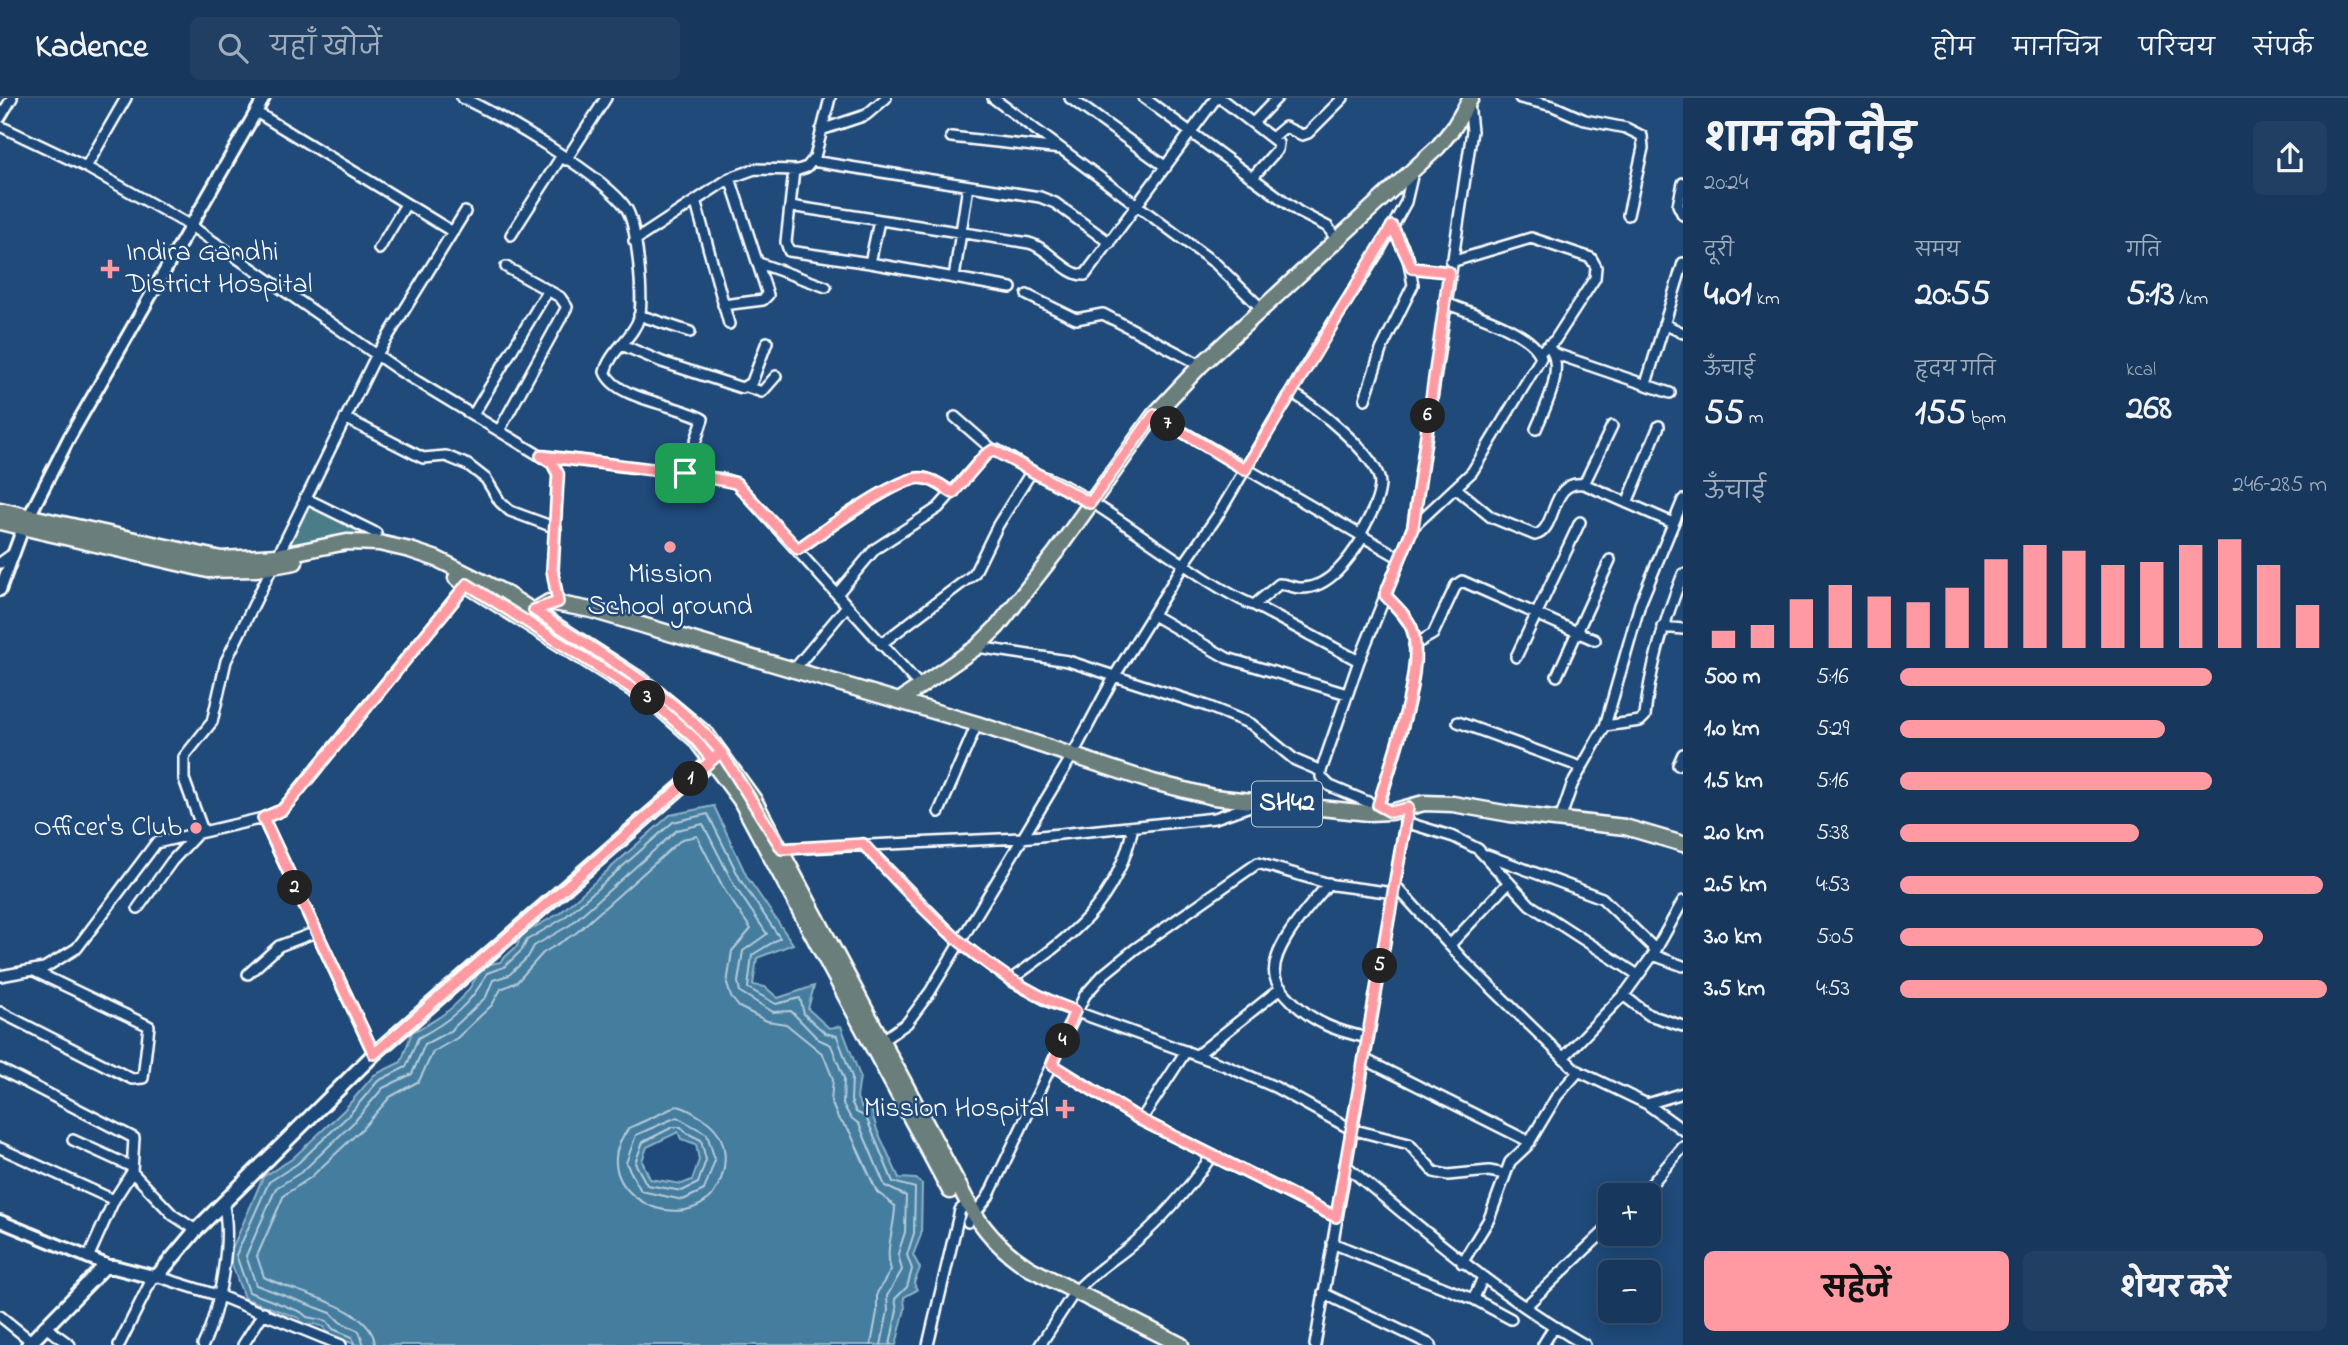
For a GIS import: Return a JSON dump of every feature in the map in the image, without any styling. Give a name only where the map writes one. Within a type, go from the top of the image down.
[{"type":"main road","points":[[528,614],[558,602],[899,701],[977,647],[1027,592],[1154,415],[1201,365],[1413,172],[1454,127],[1470,100]]},
{"type":"main road","points":[[0,510],[26,522],[208,570],[231,571],[275,561],[376,551],[420,561],[470,580],[664,698],[707,735],[740,800],[877,1043],[968,1213],[999,1258],[1073,1296],[1181,1345]]},
{"type":"main road","points":[[0,522],[26,522]]},
{"type":"main road","name":"SH42","points":[[899,701],[1213,797],[1369,813],[1385,808],[1407,815],[1437,802],[1625,827],[1683,844]]},
{"type":"main road","points":[[717,756],[782,849],[877,1043]]},
{"type":"main road","points":[[29,1343],[98,1271],[109,1266],[155,1277],[196,1230],[374,1054],[717,756]]},
{"type":"main road","points":[[1073,1296],[1157,1345]]},
{"type":"street","points":[[0,118],[12,98]]},
{"type":"street","points":[[86,167],[126,98]]},
{"type":"street","points":[[0,590],[26,522],[69,438],[264,98]]},
{"type":"street","points":[[462,98],[499,116],[564,159],[626,207],[634,241],[639,315],[605,372],[610,382],[633,394],[703,419],[685,473]]},
{"type":"street","points":[[511,235],[606,98]]},
{"type":"street","points":[[634,241],[696,203],[730,178],[755,169],[803,169],[813,161],[830,98]]},
{"type":"street","points":[[821,130],[866,115],[886,98]]},
{"type":"street","points":[[993,98],[1216,264],[1263,310]]},
{"type":"street","points":[[1070,98],[1166,167]]},
{"type":"street","points":[[1144,98],[1307,218],[1328,227],[1337,241]]},
{"type":"street","points":[[790,206],[1036,244],[1081,275],[1089,272],[1218,98],[1278,143],[1277,150],[1251,178]]},
{"type":"street","points":[[1253,123],[1277,98]]},
{"type":"street","points":[[1272,138],[1285,127],[1301,135],[1308,133],[1343,98]]},
{"type":"street","points":[[1520,98],[1553,106],[1585,120],[1634,130],[1642,136],[1643,148],[1628,215]]},
{"type":"street","points":[[1385,595],[1408,622],[1414,645],[1406,707],[1385,808],[1330,786],[1321,778],[1321,771],[1359,661],[1385,595],[1413,527],[1472,131],[1470,100]]},
{"type":"street","points":[[256,112],[453,232]]},
{"type":"street","points":[[0,126],[86,167],[191,226],[376,356],[552,463],[558,474],[552,570],[558,602]]},
{"type":"street","points":[[951,137],[1062,149]]},
{"type":"street","points":[[813,161],[1048,200],[1110,243]]},
{"type":"street","points":[[794,170],[786,243],[789,251],[1011,288]]},
{"type":"street","points":[[877,1043],[907,1023],[959,943],[1072,756],[1114,677],[1245,470],[1392,226],[1406,202],[1413,172]]},
{"type":"street","points":[[723,304],[766,298],[768,290],[730,178]]},
{"type":"street","points":[[1683,183],[1678,205],[1683,215]]},
{"type":"street","points":[[954,278],[968,186]]},
{"type":"street","points":[[696,203],[729,324]]},
{"type":"street","points":[[379,249],[406,204]]},
{"type":"street","points":[[200,832],[184,779],[184,757],[212,722],[226,661],[376,356],[465,212]]},
{"type":"street","points":[[870,263],[879,220]]},
{"type":"street","points":[[1364,399],[1377,360],[1412,291],[1412,268],[1392,226]]},
{"type":"street","points":[[1412,268],[1450,267],[1531,238],[1591,258],[1596,267],[1595,278],[1551,349],[1553,380],[1536,429]]},
{"type":"street","points":[[759,263],[826,287]]},
{"type":"street","points":[[1646,384],[1683,263]]},
{"type":"street","points":[[499,430],[566,313],[564,300],[506,267]]},
{"type":"street","points":[[473,415],[548,290]]},
{"type":"street","points":[[1027,295],[1076,319],[1096,313],[1114,318],[1201,365]]},
{"type":"street","points":[[1445,303],[1505,326],[1540,352]]},
{"type":"street","points":[[639,315],[690,332]]},
{"type":"street","points":[[1664,324],[1683,334]]},
{"type":"street","points":[[747,387],[752,382],[767,342]]},
{"type":"street","points":[[622,345],[735,387],[747,387],[762,392],[776,376]]},
{"type":"street","points":[[1540,352],[1551,349],[1670,393]]},
{"type":"street","points":[[1413,527],[1457,489],[1478,464],[1539,365],[1540,352]]},
{"type":"street","points":[[1254,605],[1279,584],[1303,588],[1330,576],[1349,558],[1362,536],[1378,495],[1377,472],[1335,423],[1291,392]]},
{"type":"street","points":[[1154,415],[1400,558]]},
{"type":"street","points":[[955,417],[993,450],[1090,503],[1184,564],[1254,605],[1359,661]]},
{"type":"street","points":[[345,418],[423,458],[446,456],[468,465],[486,480],[510,511],[556,528]]},
{"type":"street","points":[[1584,484],[1612,426]]},
{"type":"street","points":[[1627,503],[1660,426]]},
{"type":"street","points":[[837,594],[876,549],[937,508],[984,456],[993,450]]},
{"type":"street","points":[[541,456],[685,473],[736,483],[920,686]]},
{"type":"street","points":[[881,644],[974,574],[1020,488],[1030,474],[1035,473]]},
{"type":"street","points":[[798,549],[850,513],[912,479],[930,480],[953,493]]},
{"type":"street","points":[[1457,489],[1491,517],[1538,536],[1564,490],[1575,484],[1584,484],[1673,523]]},
{"type":"street","points":[[305,498],[376,533]]},
{"type":"street","points":[[1560,820],[1581,767],[1605,726],[1635,619],[1682,506]]},
{"type":"street","points":[[1516,657],[1580,522]]},
{"type":"street","points":[[0,563],[14,552]]},
{"type":"street","points":[[1557,676],[1610,560]]},
{"type":"street","points":[[1605,726],[1640,721],[1645,716],[1646,696],[1662,627],[1683,574]]},
{"type":"street","points":[[0,976],[44,968],[77,948],[156,843],[263,818],[282,810],[470,580]]},
{"type":"street","points":[[1414,645],[1433,634],[1458,582],[1466,582],[1595,640]]},
{"type":"street","points":[[792,672],[847,606]]},
{"type":"street","points":[[1153,615],[1227,658],[1347,694]]},
{"type":"street","points":[[1662,627],[1683,629]]},
{"type":"street","points":[[977,647],[1048,657],[1235,716],[1265,733],[1295,760],[1321,771]]},
{"type":"street","points":[[1458,722],[1581,767]]},
{"type":"street","points":[[939,812],[977,724]]},
{"type":"street","points":[[1678,765],[1683,754]]},
{"type":"street","points":[[782,849],[1021,838],[1214,818],[1259,803]]},
{"type":"street","points":[[1315,1345],[1407,815],[1483,853],[1593,894],[1615,908],[1655,952],[1683,966]]},
{"type":"street","points":[[263,818],[374,1054]]},
{"type":"street","points":[[1010,980],[1064,941],[1092,914],[1123,864],[1133,827]]},
{"type":"street","points":[[138,908],[181,849],[200,832]]},
{"type":"street","points":[[863,844],[959,943],[1010,980],[1052,1003],[1197,1055],[1275,1087],[1351,1129],[1409,1144],[1430,1169],[1440,1175],[1489,1171],[1505,1174]]},
{"type":"street","points":[[1483,853],[1530,905],[1638,975]]},
{"type":"street","points":[[928,1345],[968,1213],[988,1197],[1075,1011],[1104,974],[1249,867],[1265,864],[1329,883],[1394,889],[1578,1071],[1647,1104],[1683,1130]]},
{"type":"street","points":[[1450,945],[1509,882]]},
{"type":"street","points":[[1329,883],[1280,950],[1274,974],[1281,988],[1317,1023],[1368,1038]]},
{"type":"street","points":[[1563,1058],[1623,995],[1655,952],[1683,901]]},
{"type":"street","points":[[248,974],[279,946],[316,932]]},
{"type":"street","points":[[0,1012],[132,1079],[143,1079],[149,1026],[32,971]]},
{"type":"street","points":[[1197,1055],[1281,988]]},
{"type":"street","points":[[1623,995],[1649,1016],[1683,1026]]},
{"type":"street","points":[[1141,1120],[1186,1051]]},
{"type":"street","points":[[1364,1059],[1530,1142]]},
{"type":"street","points":[[1052,1065],[1141,1120],[1210,1157],[1336,1217]]},
{"type":"street","points":[[0,1069],[134,1138],[132,1170],[114,1200],[88,1258]]},
{"type":"street","points":[[1462,1263],[1489,1219],[1513,1157],[1530,1142],[1557,1096],[1578,1071]]},
{"type":"street","points":[[1647,1104],[1683,1093]]},
{"type":"street","points":[[73,1140],[132,1170],[173,1215],[196,1230]]},
{"type":"street","points":[[1652,1183],[1683,1147]]},
{"type":"street","points":[[0,1148],[114,1200]]},
{"type":"street","points":[[1040,1345],[1087,1279],[1135,1242],[1181,1198],[1210,1157]]},
{"type":"street","points":[[1345,1166],[1462,1263],[1554,1327],[1585,1345]]},
{"type":"street","points":[[204,1345],[215,1322],[220,1296],[228,1225],[223,1203]]},
{"type":"street","points":[[0,1221],[109,1266]]},
{"type":"street","points":[[1525,1307],[1598,1237]]},
{"type":"street","points":[[1332,1243],[1472,1298],[1511,1319]]},
{"type":"street","points":[[119,1345],[155,1277],[264,1312],[341,1345]]},
{"type":"street","points":[[1472,1298],[1483,1277]]},
{"type":"street","points":[[1324,1293],[1431,1345]]},
{"type":"street","points":[[243,1345],[264,1312]]},
{"type":"street","points":[[0,1316],[29,1343]]},
{"type":"street","points":[[44,1326],[70,1345]]},
{"type":"street","points":[[1544,1345],[1554,1327]]},
{"type":"green space","points":[[307,500],[372,538],[281,553]]},
{"type":"water","points":[[714,806],[747,877],[793,944],[757,958],[753,985],[765,987],[778,998],[814,986],[808,1009],[829,1028],[841,1026],[860,1076],[857,1098],[862,1108],[871,1108],[877,1130],[899,1178],[916,1179],[922,1184],[921,1235],[913,1255],[920,1268],[914,1283],[917,1290],[904,1297],[905,1309],[896,1345],[357,1345],[327,1334],[324,1327],[302,1325],[299,1318],[244,1298],[229,1256],[263,1177],[292,1159],[344,1110],[374,1075],[401,1062],[412,1032],[454,1006],[470,988],[481,966],[500,962],[517,946],[521,935],[560,913],[670,815]],"holes":[[[678,1132],[681,1139],[696,1144],[699,1160],[692,1180],[682,1184],[650,1179],[642,1161],[647,1147]]]},
{"type":"place","name":"Indira Gandhi District Hospital","points":[[110,269]]},
{"type":"place","name":"Mission School ground","points":[[670,547]]},
{"type":"place","name":"Officer's Club","points":[[196,828]]},
{"type":"place","name":"Mission Hospital","points":[[1065,1109]]},
{"type":"route","points":[[685,473],[541,456],[556,468],[559,482],[552,570],[558,602],[549,602],[534,610],[643,682],[707,735],[721,752],[374,1054],[263,818],[282,810],[292,799],[467,584],[652,701],[695,739],[712,760],[721,752],[754,800],[782,849],[863,844],[959,943],[1010,980],[1052,1003],[1075,1011],[1052,1065],[1141,1120],[1210,1157],[1336,1217],[1408,808],[1391,812],[1378,805],[1406,707],[1415,651],[1408,622],[1385,595],[1413,527],[1449,272],[1412,268],[1392,226],[1245,470],[1154,415],[1090,503],[1003,453],[993,450],[984,456],[953,493],[930,480],[912,479],[850,513],[798,549],[736,483],[723,478],[685,473]]}]
